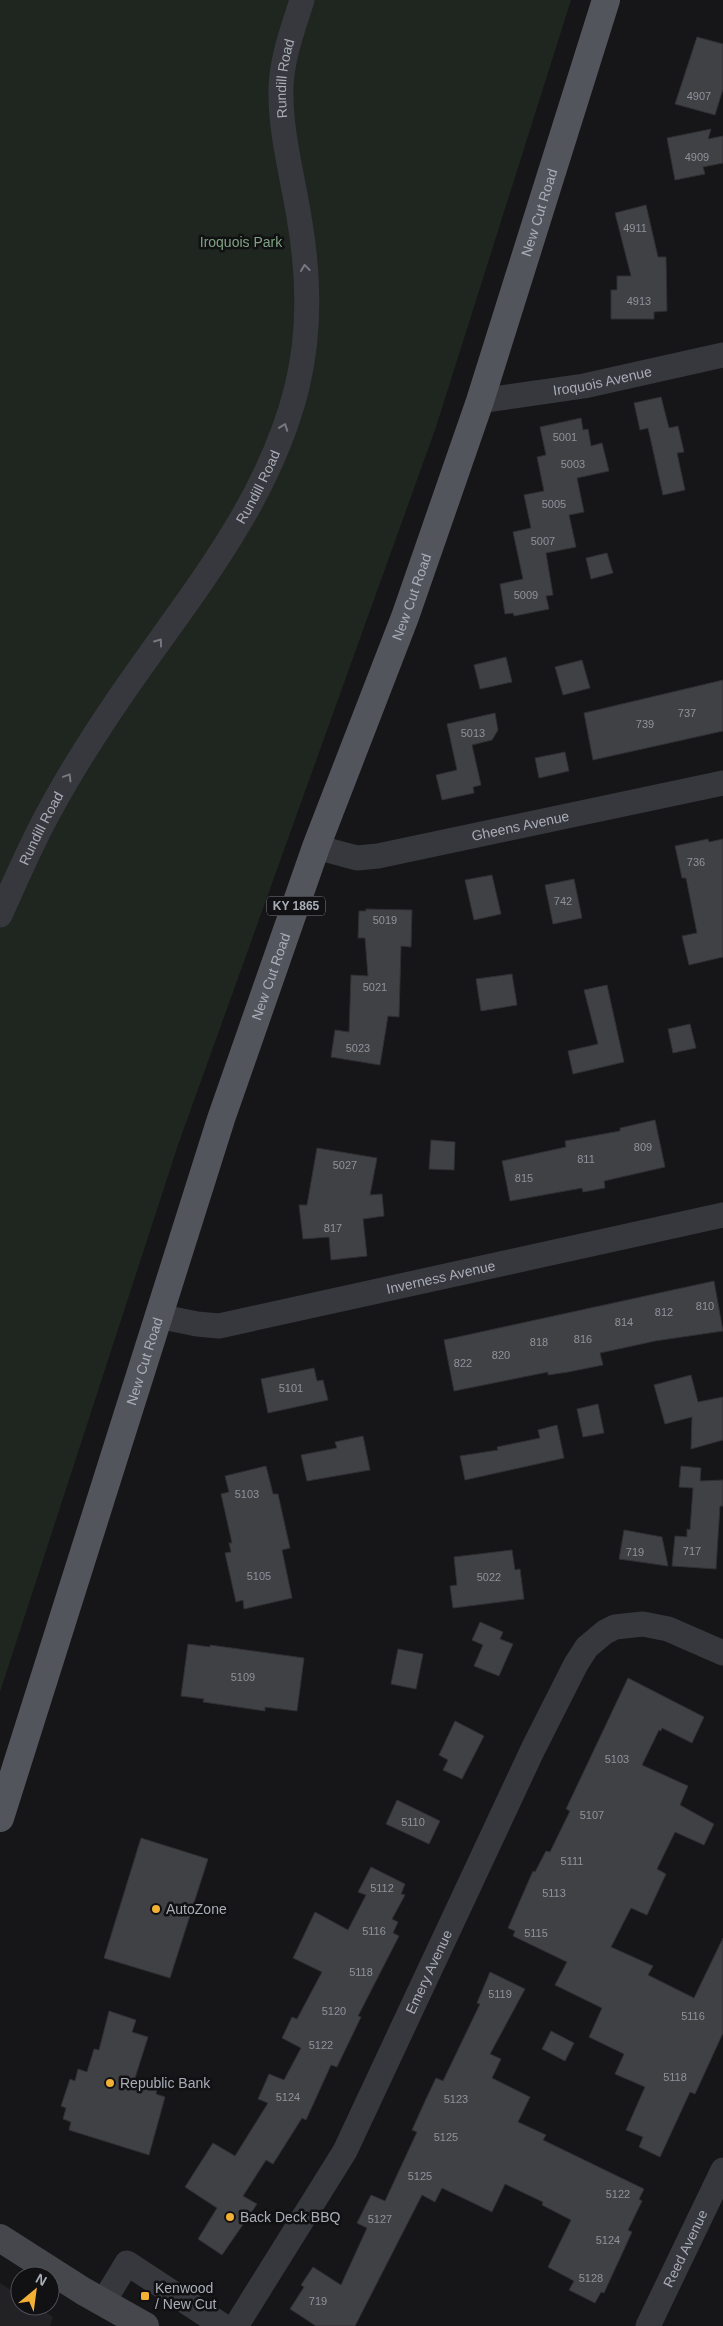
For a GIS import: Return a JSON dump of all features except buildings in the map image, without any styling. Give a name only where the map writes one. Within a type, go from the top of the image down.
[{"type":"main road","name":"New Cut Road","points":[[0,1818],[221,1119],[316,847],[405,617],[480,401],[606,0]]},
{"type":"street","name":"Rundill Road","points":[[0,915],[48,813],[68,776],[124,690],[222,552],[246,513],[271,465],[289,414],[297,386],[308,327],[306,275],[300,219],[284,130],[281,89],[286,48],[302,0]]},
{"type":"street","name":"Iroquois Avenue","points":[[480,401],[584,386],[723,355]]},
{"type":"street","name":"Gheens Avenue","points":[[316,847],[357,858],[378,856],[723,783]]},
{"type":"street","name":"Inverness Avenue","points":[[158,1316],[197,1324],[219,1326],[723,1215]]},
{"type":"street","name":"Emery Avenue","points":[[236,2326],[346,2151],[534,1749],[576,1664],[587,1647],[605,1632],[623,1625],[643,1624],[668,1628],[723,1653]]},
{"type":"street","name":"Reed Avenue","points":[[648,2326],[723,2170]]},
{"type":"street","points":[[0,2238],[83,2291],[104,2301],[145,2326]]},
{"type":"street","points":[[104,2301],[127,2263],[223,2326]]},
{"type":"shaded area","points":[[0,2283],[10,2290],[10,2316],[53,2317],[50,2326],[0,2326]]},
{"type":"green space","name":"Iroquois Park","points":[[0,0],[571,0],[436,427],[178,1145],[0,1692]]},
{"type":"place","name":"AutoZone","points":[[156,1909]]},
{"type":"place","name":"Republic Bank","points":[[110,2083]]},
{"type":"place","name":"Back Deck BBQ","points":[[230,2217]]},
{"type":"place","name":"Kenwood / New Cut","points":[[145,2296]]}]
